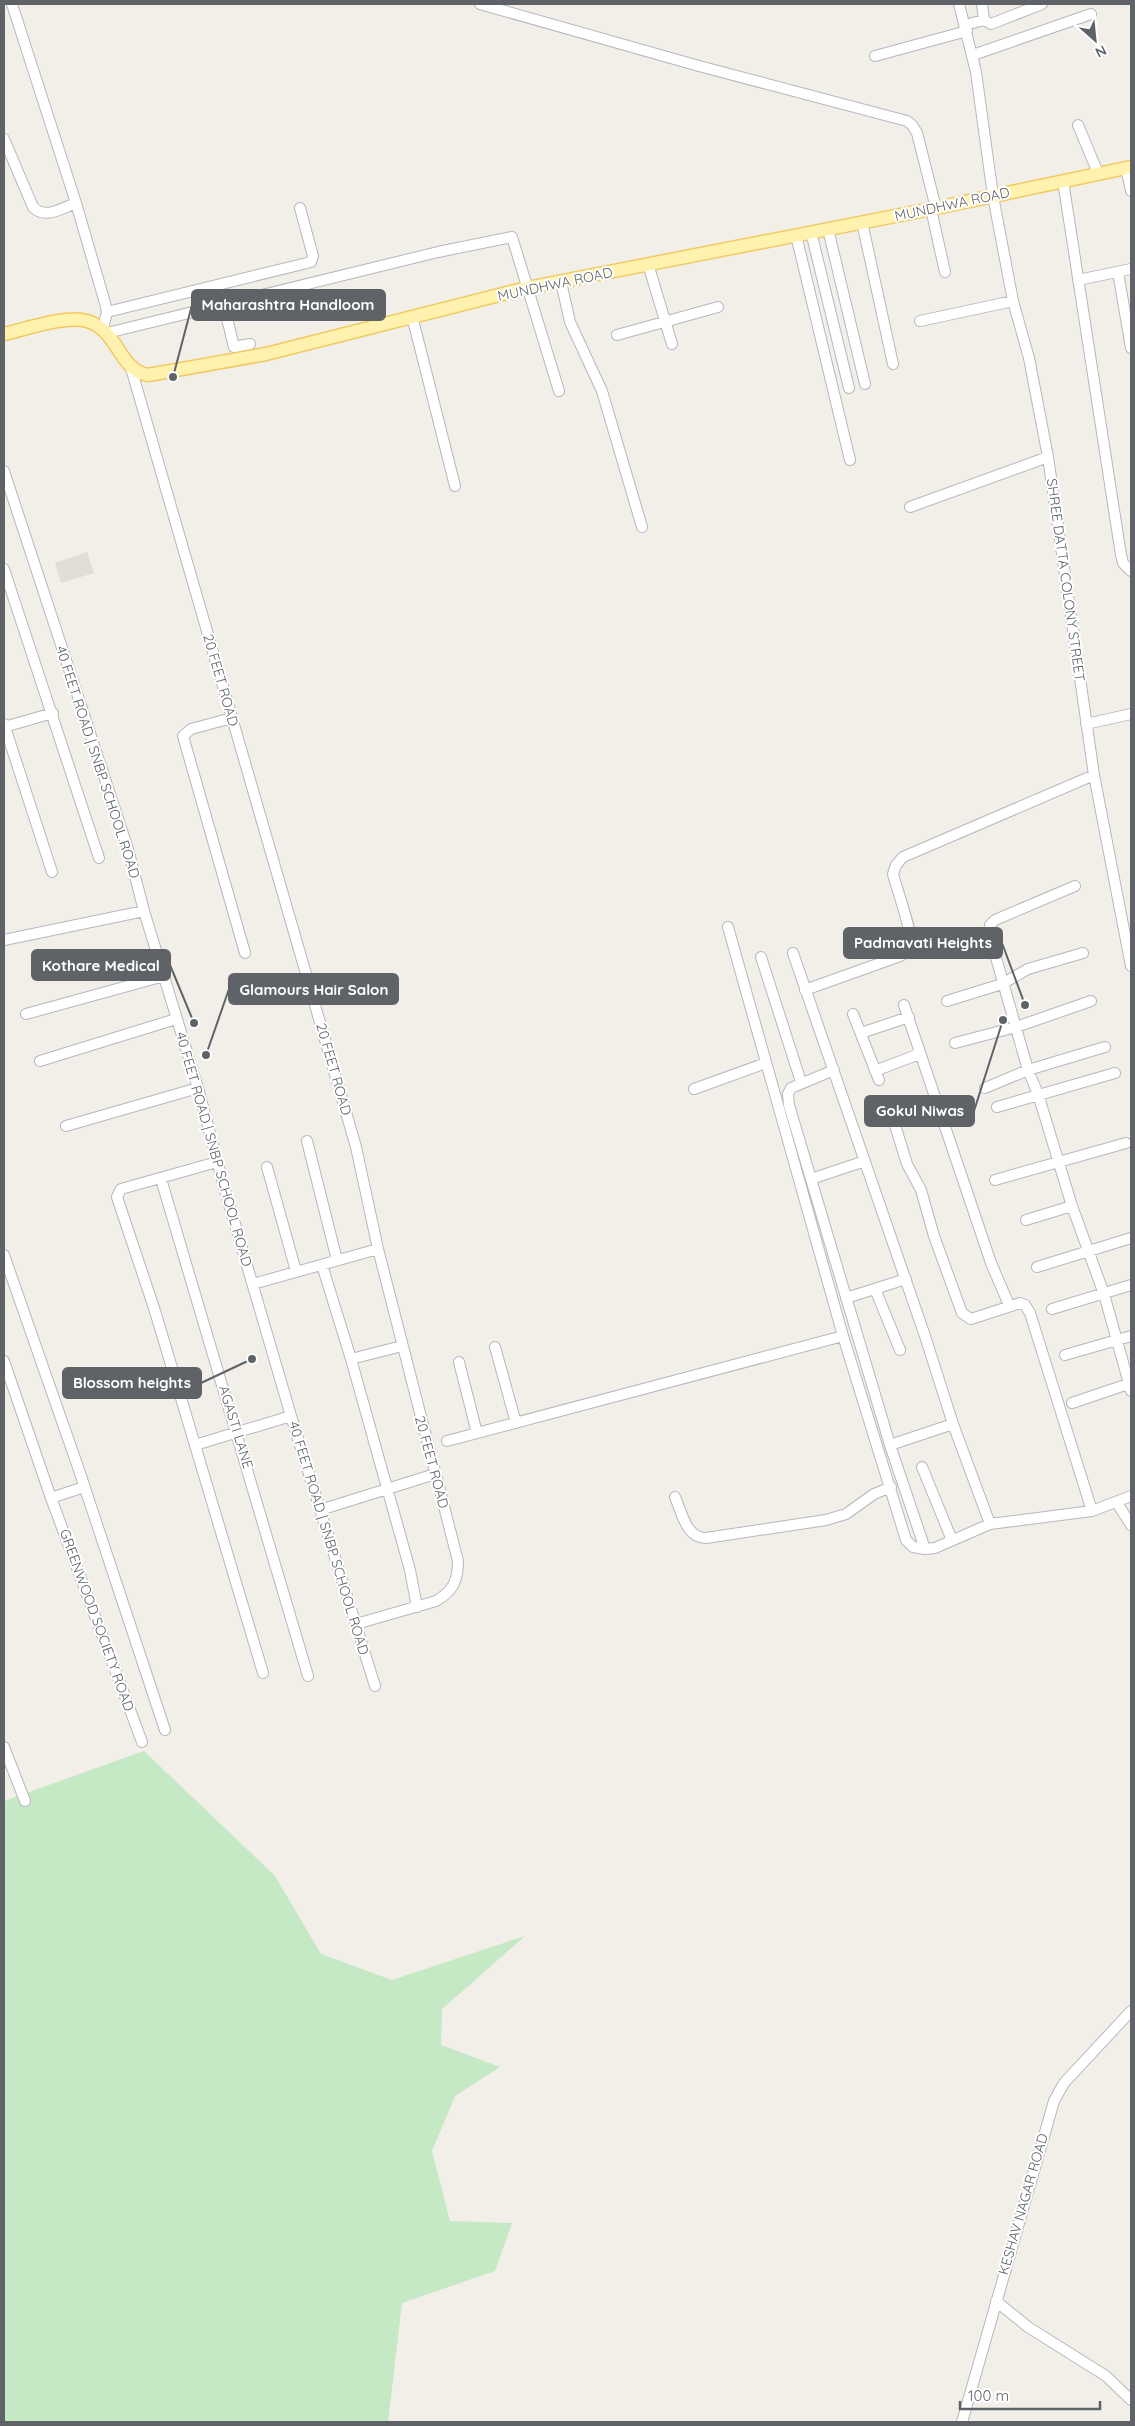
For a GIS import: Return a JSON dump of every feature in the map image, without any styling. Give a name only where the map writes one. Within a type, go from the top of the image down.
[{"type":"main road","name":"MUNDHWA ROAD","points":[[131,368],[148,374],[266,354],[527,288],[934,208],[1129,167]]},
{"type":"main road","points":[[4,334],[69,319],[86,320],[105,330],[131,368]]},
{"type":"street","points":[[12,4],[76,203],[108,312],[105,330],[224,306],[438,252],[512,237],[559,391]]},
{"type":"street","points":[[484,4],[680,61],[907,121],[917,133],[934,208],[945,272]]},
{"type":"street","name":"SHREE DATTA COLONY STREET","points":[[959,4],[973,56],[987,140],[993,196],[1013,301],[1029,358],[1048,457],[1094,776],[1131,966]]},
{"type":"street","points":[[982,4],[984,20]]},
{"type":"street","points":[[984,20],[991,24],[1042,4]]},
{"type":"street","points":[[973,56],[1090,14]]},
{"type":"street","points":[[875,56],[966,28],[984,20]]},
{"type":"street","points":[[1078,125],[1098,173]]},
{"type":"street","points":[[4,139],[33,207],[38,213],[45,214],[76,203]]},
{"type":"street","points":[[1129,167],[1131,191]]},
{"type":"street","points":[[1063,181],[1121,555],[1123,563],[1131,571]]},
{"type":"street","points":[[108,312],[310,262],[313,256],[300,208]]},
{"type":"street","points":[[862,222],[893,364]]},
{"type":"street","points":[[828,229],[865,384]]},
{"type":"street","points":[[811,232],[849,388]]},
{"type":"street","points":[[796,235],[850,460]]},
{"type":"street","points":[[648,264],[672,344]]},
{"type":"street","points":[[1078,280],[1131,268]]},
{"type":"street","points":[[1118,272],[1131,348]]},
{"type":"street","points":[[561,282],[570,322],[602,391],[642,528]]},
{"type":"street","points":[[920,321],[1013,301]]},
{"type":"street","points":[[224,306],[234,347],[250,344]]},
{"type":"street","points":[[617,335],[718,307]]},
{"type":"street","points":[[412,316],[455,486]]},
{"type":"street","name":"20 FEET ROAD","points":[[131,368],[356,1147],[378,1249],[458,1562],[458,1575],[452,1589],[445,1596],[417,1607],[356,1624]]},
{"type":"street","points":[[910,507],[1048,457]]},
{"type":"street","name":"40 FEET ROAD | SNBP SCHOOL ROAD","points":[[4,472],[128,848],[144,911],[198,1088],[217,1162],[291,1416],[375,1686]]},
{"type":"street","points":[[4,569],[99,858]]},
{"type":"street","points":[[52,713],[4,726],[52,872]]},
{"type":"street","points":[[1086,724],[1131,714]]},
{"type":"street","points":[[232,718],[191,729],[183,736],[245,953]]},
{"type":"street","points":[[805,990],[900,956],[908,951],[911,945],[909,933],[893,874],[896,865],[904,857],[1094,776]]},
{"type":"street","points":[[1072,1403],[1130,1386],[1104,1294],[1072,1206],[1038,1094],[1028,1070],[989,933],[990,925],[995,920],[1075,886]]},
{"type":"street","points":[[4,940],[144,911]]},
{"type":"street","points":[[728,927],[843,1336],[891,1486],[906,1540],[913,1547],[925,1550],[990,1524],[1092,1510],[1116,1503],[1131,1496]]},
{"type":"street","points":[[793,953],[906,1279],[953,1424],[990,1524]]},
{"type":"street","points":[[947,1001],[1002,984],[1028,969],[1083,953]]},
{"type":"street","points":[[761,957],[801,1082]]},
{"type":"street","points":[[26,1014],[164,976]]},
{"type":"street","points":[[955,1043],[1016,1027],[1091,1001]]},
{"type":"street","points":[[904,1005],[991,1263],[1009,1305]]},
{"type":"street","points":[[853,1014],[877,1076],[919,1054]]},
{"type":"street","points":[[860,1033],[908,1018]]},
{"type":"street","points":[[40,1061],[176,1019]]},
{"type":"street","points":[[985,1088],[1028,1070],[1105,1048]]},
{"type":"street","points":[[694,1089],[766,1063]]},
{"type":"street","points":[[834,1070],[801,1082],[791,1088],[788,1098],[890,1445],[925,1550]]},
{"type":"street","points":[[997,1107],[1116,1073]]},
{"type":"street","points":[[66,1126],[198,1088]]},
{"type":"street","points":[[894,1122],[907,1164],[920,1190],[934,1236],[962,1313],[971,1319],[1009,1305],[1020,1303],[1025,1305],[1030,1313],[1092,1510]]},
{"type":"street","points":[[307,1141],[337,1260]]},
{"type":"street","points":[[995,1180],[1126,1143]]},
{"type":"street","points":[[811,1179],[865,1161]]},
{"type":"street","points":[[217,1162],[121,1189],[117,1197],[155,1311],[263,1673]]},
{"type":"street","points":[[267,1168],[296,1271]]},
{"type":"street","name":"AGASTI LANE","points":[[161,1179],[308,1676]]},
{"type":"street","points":[[1026,1220],[1072,1206]]},
{"type":"street","points":[[1037,1267],[1131,1238]]},
{"type":"street","points":[[253,1284],[378,1249]]},
{"type":"street","name":"GREENWOOD SOCIETY ROAD","points":[[4,1255],[165,1730]]},
{"type":"street","points":[[322,1265],[351,1359],[410,1570],[417,1607]]},
{"type":"street","points":[[846,1298],[906,1279]]},
{"type":"street","points":[[1052,1309],[1131,1285]]},
{"type":"street","points":[[875,1290],[900,1350]]},
{"type":"street","points":[[447,1441],[843,1336]]},
{"type":"street","points":[[1065,1355],[1131,1336]]},
{"type":"street","points":[[351,1359],[402,1346]]},
{"type":"street","points":[[494,1346],[516,1423]]},
{"type":"street","name":"GREENWOOD SOCIETY ROAD","points":[[4,1361],[51,1498],[142,1742]]},
{"type":"street","points":[[459,1362],[478,1433]]},
{"type":"street","points":[[195,1445],[236,1431],[291,1416]]},
{"type":"street","points":[[890,1445],[953,1424]]},
{"type":"street","points":[[922,1468],[952,1540]]},
{"type":"street","points":[[320,1510],[435,1474]]},
{"type":"street","points":[[675,1497],[690,1531],[695,1536],[706,1538],[826,1520],[846,1514],[874,1494],[891,1486]]},
{"type":"street","points":[[51,1498],[84,1487]]},
{"type":"street","points":[[1116,1503],[1131,1525]]},
{"type":"street","points":[[4,1747],[25,1801]]},
{"type":"street","name":"KESHAV NAGAR ROAD","points":[[962,2422],[1047,2120],[1058,2091],[1131,2011]]},
{"type":"street","points":[[996,2301],[1028,2327],[1106,2376],[1131,2400]]},
{"type":"shaded area","points":[[87,552],[94,573],[61,583],[55,563]]},
{"type":"green space","points":[[144,1751],[275,1876],[321,1954],[392,1980],[525,1936],[442,2009],[441,2045],[500,2067],[455,2096],[432,2151],[450,2221],[512,2223],[495,2271],[402,2303],[388,2422],[4,2422],[4,1801]]},
{"type":"place","name":"Maharashtra Handloom","points":[[173,377]]},
{"type":"place","name":"Padmavati Heights","points":[[1025,1005]]},
{"type":"place","name":"Gokul Niwas","points":[[1003,1020]]},
{"type":"place","name":"Kothare Medical","points":[[194,1023]]},
{"type":"place","name":"Glamours Hair Salon","points":[[206,1055]]},
{"type":"place","name":"Blossom heights","points":[[252,1359]]}]
